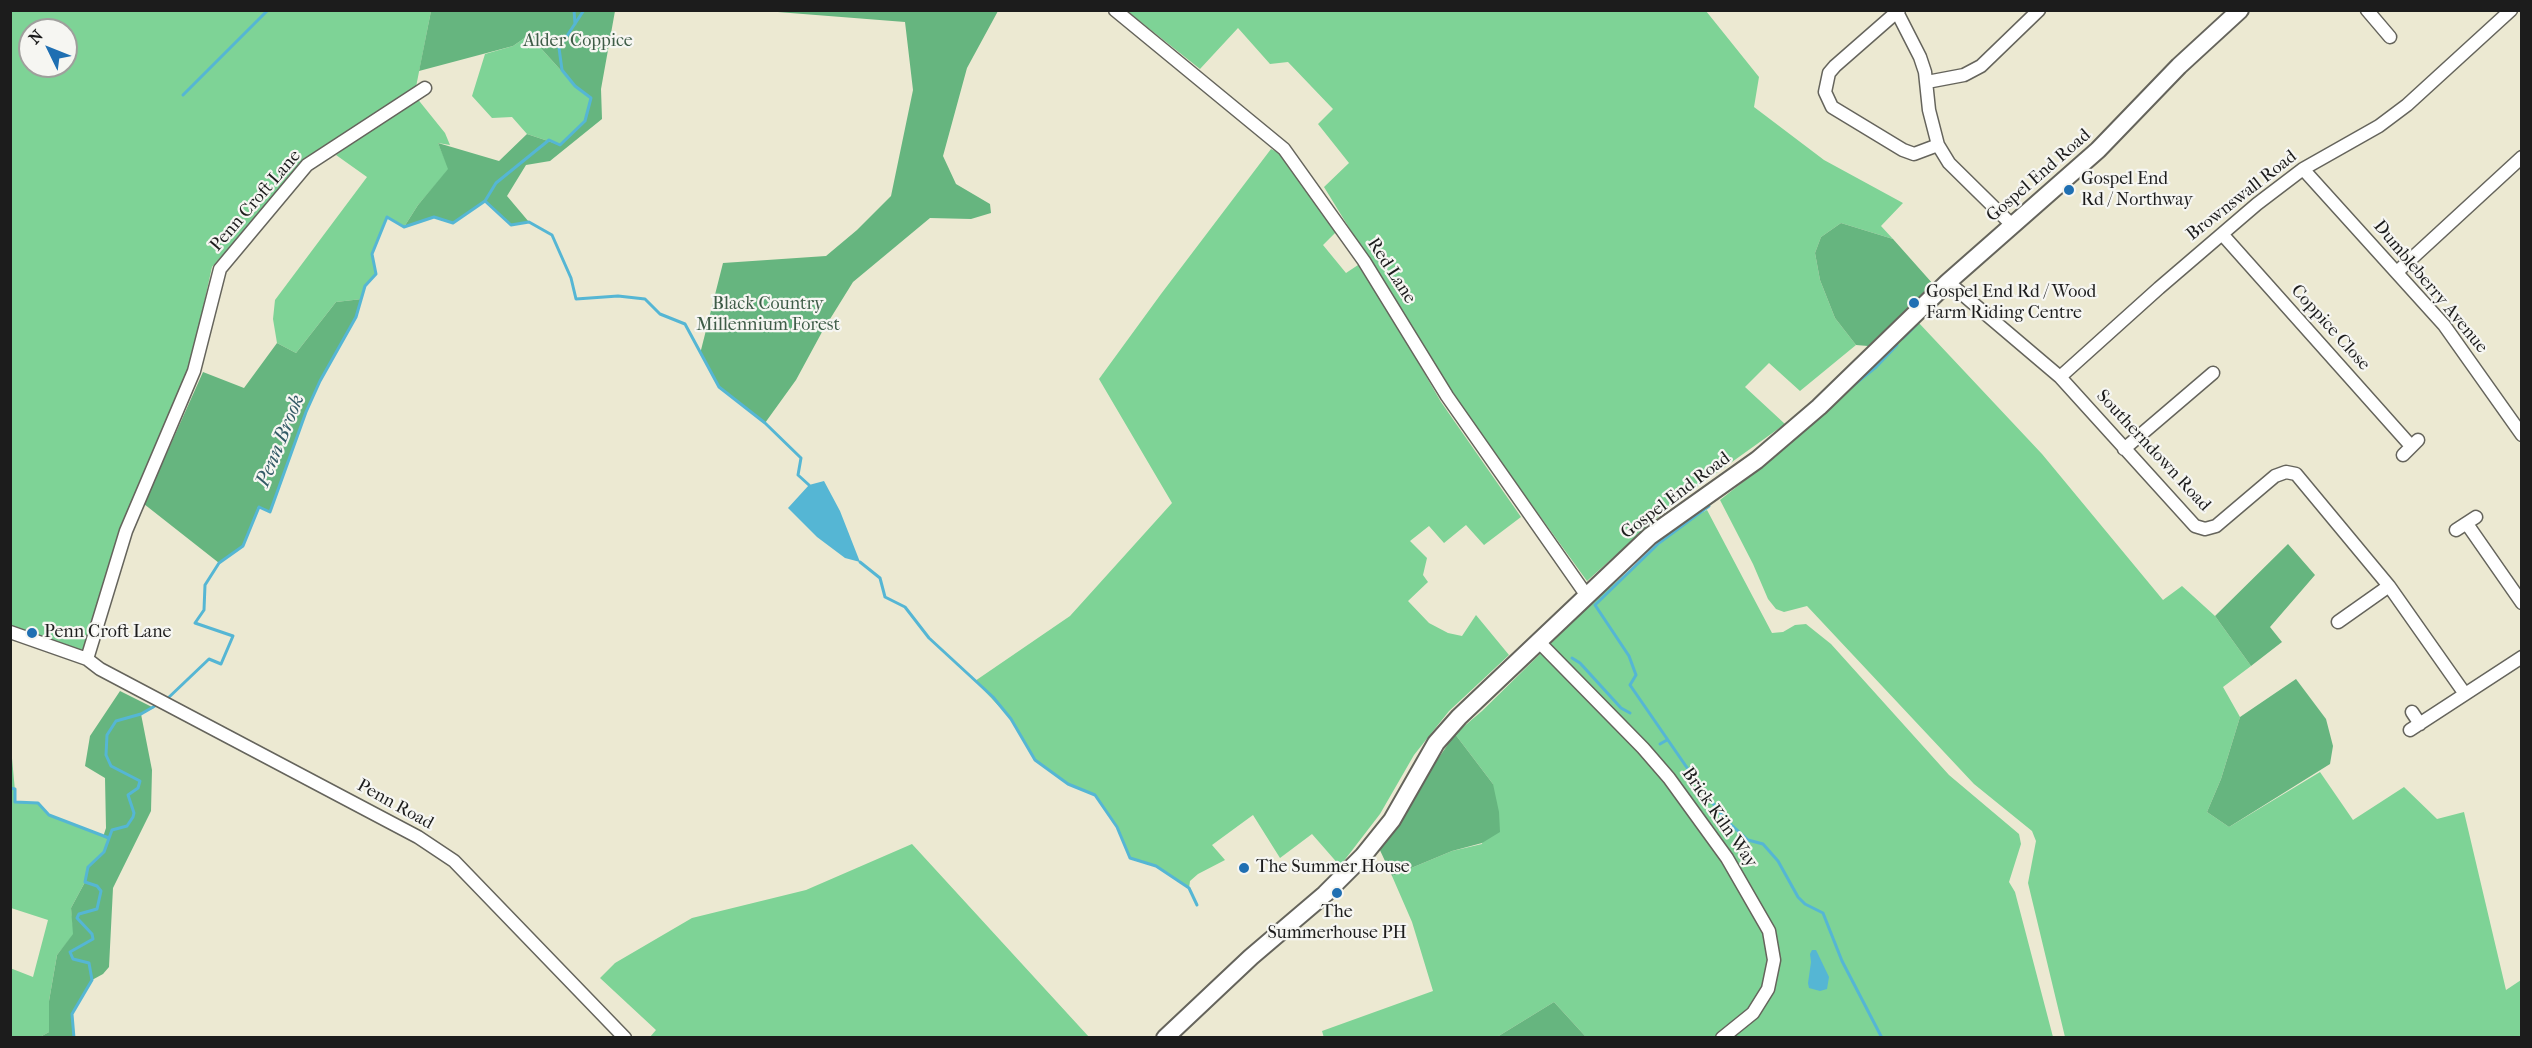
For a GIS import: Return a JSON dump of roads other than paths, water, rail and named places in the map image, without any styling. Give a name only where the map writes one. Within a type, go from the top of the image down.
[{"type":"main road","name":"Gospel End Road","points":[[1165,1038],[1364,856],[1392,820],[1436,743],[1459,717],[1540,643],[1650,536],[1786,436],[1948,282],[2098,150],[2179,66],[2240,10]]},
{"type":"street","name":"Red Lane","points":[[1115,10],[1284,149],[1364,261],[1447,396],[1587,596]]},
{"type":"street","points":[[1927,82],[1964,75],[1981,66],[2039,10]]},
{"type":"street","points":[[2367,10],[2390,37]]},
{"type":"street","name":"Brownswall Road","points":[[2060,377],[2222,234],[2303,169],[2379,126],[2407,105],[2511,10]]},
{"type":"street","points":[[2516,10],[2522,16]]},
{"type":"street","points":[[1938,146],[1914,154],[1903,150],[1832,107],[1825,92],[1829,73],[1835,66],[1897,11],[1920,57],[1927,82],[1929,110],[1938,146],[1949,163],[2012,225]]},
{"type":"street","name":"Penn Croft Lane","points":[[87,659],[126,531],[194,371],[220,269],[307,165],[425,88]]},
{"type":"street","points":[[2397,272],[2522,157]]},
{"type":"street","name":"Dumbleberry Avenue","points":[[2303,169],[2444,325],[2522,435]]},
{"type":"street","name":"Coppice Close","points":[[2222,234],[2410,447]]},
{"type":"street","name":"Southerndown Road","points":[[1948,282],[2060,377],[2195,526],[2205,529],[2216,526],[2274,476],[2286,472],[2296,474],[2389,586],[2465,694]]},
{"type":"street","points":[[2124,448],[2212,373]]},
{"type":"street","points":[[2466,524],[2522,603]]},
{"type":"street","points":[[2338,622],[2389,586]]},
{"type":"street","name":"Penn Road","points":[[10,632],[87,659],[100,669],[418,837],[454,861],[625,1038]]},
{"type":"street","name":"Brick Kiln Way","points":[[1540,643],[1644,748],[1670,778],[1727,858],[1769,931],[1774,960],[1768,989],[1753,1013],[1722,1038]]},
{"type":"street","points":[[2412,712],[2415,727],[2522,657]]},
{"type":"water","points":[[824,481],[840,511],[860,562],[845,558],[817,537],[788,508],[809,485]]},
{"type":"water","points":[[1812,950],[1816,950],[1829,977],[1827,989],[1820,991],[1809,988]]},
{"type":"waterway","points":[[183,95],[268,10]]},
{"type":"waterway","points":[[574,10],[575,24]]},
{"type":"waterway","name":"Penn Brook","points":[[166,700],[209,659],[221,664],[233,636],[195,623],[204,610],[205,585],[219,563],[243,546],[259,507],[270,512],[306,412],[320,381],[356,317],[365,286],[376,274],[372,254],[387,217],[404,227],[434,217],[453,223],[485,201],[496,183],[549,140],[560,145],[585,121],[591,98],[575,86],[562,70],[559,48],[584,10]]},
{"type":"waterway","points":[[485,201],[511,225],[529,222],[552,235],[571,278],[576,299],[618,296],[645,299],[660,314],[685,324],[719,387],[765,423],[801,458],[798,475],[809,485]]},
{"type":"waterway","points":[[1903,338],[1916,325]]},
{"type":"waterway","points":[[1850,388],[1876,367],[1897,345]]},
{"type":"waterway","points":[[1709,506],[1659,543],[1595,605],[1629,656],[1636,675],[1630,685],[1701,788],[1726,820],[1748,840],[1763,844],[1778,861],[1798,897],[1805,904],[1823,913],[1842,961],[1882,1038]]},
{"type":"waterway","points":[[860,562],[880,578],[885,597],[905,607],[929,638],[993,697],[1011,719],[1035,760],[1068,784],[1095,795],[1117,827],[1130,858],[1156,866],[1189,888],[1197,905]]},
{"type":"waterway","points":[[1572,658],[1580,663],[1621,708],[1630,713]]},
{"type":"waterway","name":"Penn Brook","points":[[74,1038],[72,1014],[92,980],[89,963],[73,959],[70,952],[93,939],[92,934],[77,918],[79,914],[97,909],[101,891],[97,886],[85,882],[88,867],[104,852],[112,830],[127,826],[133,817],[134,813],[128,795],[138,788],[140,781],[111,766],[106,755],[107,735],[116,721],[141,714],[160,703]]},
{"type":"waterway","points":[[1660,744],[1667,740]]},
{"type":"waterway","points":[[10,788],[15,789],[15,802],[38,803],[49,815],[109,838]]},
{"type":"place","name":"Gospel End Rd / Northway","points":[[2069,190]]},
{"type":"place","name":"Gospel End Rd / Wood Farm Riding Centre","points":[[1914,303]]},
{"type":"place","name":"Penn Croft Lane","points":[[32,633]]},
{"type":"place","name":"The Summer House","points":[[1244,868]]},
{"type":"place","name":"The Summerhouse PH","points":[[1337,893]]},
{"type":"park label","name":"Alder Coppice","points":[[578,42]]},
{"type":"park label","name":"Black Country Millennium Forest","points":[[768,315]]}]
